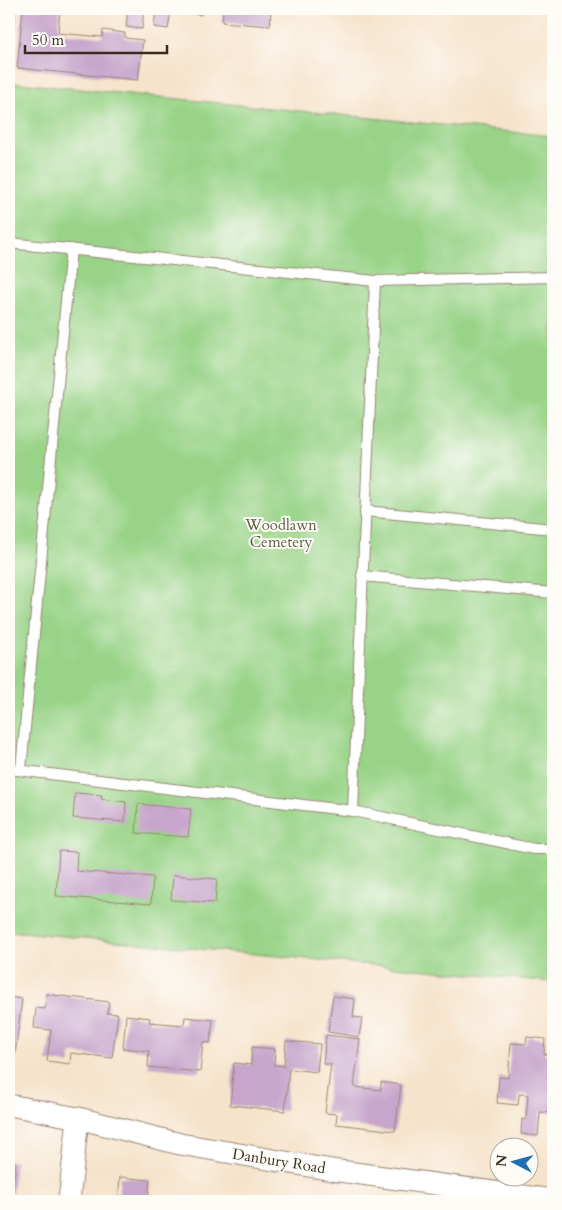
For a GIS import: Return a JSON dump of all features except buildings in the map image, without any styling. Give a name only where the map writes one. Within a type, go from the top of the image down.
[{"type":"street","name":"Danbury Road","points":[[9,1106],[78,1118],[180,1144],[332,1170],[553,1200]]},
{"type":"street","points":[[69,1201],[78,1118]]},
{"type":"lane","points":[[9,243],[375,281],[553,277]]},
{"type":"lane","points":[[21,769],[72,249]]},
{"type":"lane","points":[[352,810],[375,281]]},
{"type":"lane","points":[[364,511],[553,530]]},
{"type":"lane","points":[[362,576],[553,593]]},
{"type":"lane","points":[[9,769],[352,810],[534,849],[553,849]]},
{"type":"green space","name":"Woodlawn Cemetery","points":[[9,82],[553,136],[553,982],[9,931]]}]
